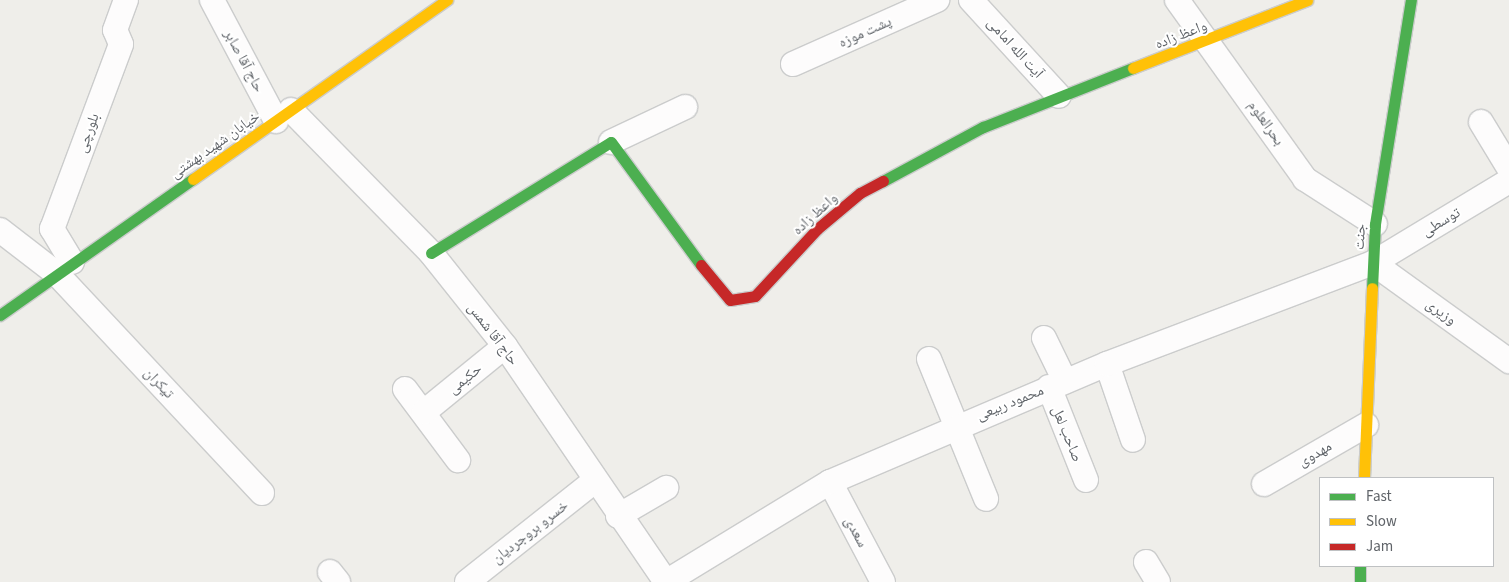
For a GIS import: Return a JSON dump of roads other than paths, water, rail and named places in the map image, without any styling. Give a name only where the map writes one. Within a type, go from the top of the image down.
[{"type":"street","name":"بلورچی","points":[[65,268],[52,229],[121,44],[115,30],[126,0]]},
{"type":"street","name":"حاج آقا صابر","points":[[212,0],[284,115]]},
{"type":"street","name":"خیابان شهید بهشتی","points":[[0,314],[447,0]]},
{"type":"street","name":"پشت موزه","points":[[793,64],[937,0]]},
{"type":"street","name":"آیت الله امامی","points":[[971,0],[1059,96]]},
{"type":"street","name":"بحرالعلوم","points":[[1177,0],[1209,41],[1305,179],[1375,224]]},
{"type":"street","name":"واعظ زاده","points":[[611,142],[721,293],[730,300],[744,301],[755,296],[817,229],[860,194],[983,127],[1059,96],[1209,41],[1307,0]]},
{"type":"street","name":"جنت","points":[[1364,477],[1375,224],[1410,0]]},
{"type":"street","points":[[431,253],[611,142],[685,107]]},
{"type":"street","name":"حاج آقا شمس","points":[[284,115],[431,253],[505,346],[593,482],[666,582]]},
{"type":"street","points":[[1481,122],[1509,168]]},
{"type":"street","name":"توسطی","points":[[1373,263],[1509,182]]},
{"type":"street","points":[[0,230],[65,268]]},
{"type":"street","name":"وزیری","points":[[1373,263],[1509,361]]},
{"type":"street","name":"محمود ربیعی","points":[[666,582],[830,482],[956,425],[1107,364],[1373,263]]},
{"type":"street","name":"تیکران","points":[[65,268],[262,493]]},
{"type":"street","name":"صاحب لعل","points":[[1044,338],[1086,480]]},
{"type":"street","name":"حکیمی","points":[[424,412],[505,346]]},
{"type":"street","points":[[929,359],[986,499]]},
{"type":"street","points":[[1107,364],[1133,440]]},
{"type":"street","points":[[405,389],[458,460]]},
{"type":"street","name":"مهدوی","points":[[1264,484],[1366,425]]},
{"type":"street","name":"خسرو بروجردیان","points":[[467,582],[593,482]]},
{"type":"street","name":"سعدی","points":[[830,482],[883,582]]},
{"type":"street","points":[[618,516],[666,488]]},
{"type":"street","points":[[1360,567],[1360,582]]}]
